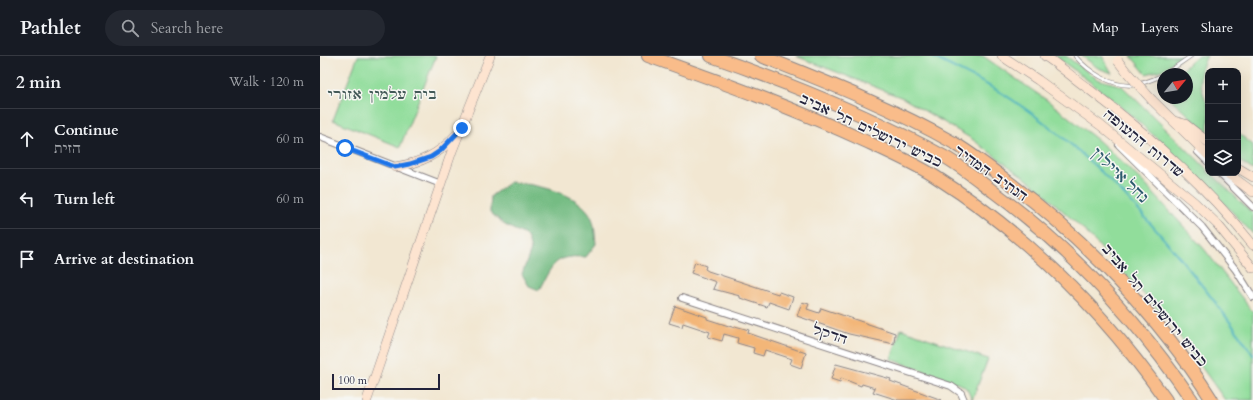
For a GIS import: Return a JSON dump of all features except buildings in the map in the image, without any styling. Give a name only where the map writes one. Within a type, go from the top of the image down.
[{"type":"highway","name":"כביש ירושלים תל אביב","points":[[648,56],[738,88],[843,130],[935,176],[1017,235],[1060,274],[1141,365],[1166,400]]},
{"type":"highway","name":"הנתיב המהיר","points":[[711,56],[823,100],[901,134],[946,158],[985,185],[1030,219],[1074,259],[1162,358],[1192,400]]},
{"type":"highway","name":"כביש ירושלים תל אביב","points":[[761,56],[858,96],[955,144],[1041,206],[1086,247],[1135,300],[1176,348],[1212,400]]},
{"type":"main road","points":[[367,400],[441,184],[490,56]]},
{"type":"main road","name":"שדרות התעופה","points":[[1002,56],[1100,125],[1194,202],[1217,224],[1253,268]]},
{"type":"main road","name":"שדרות התעופה","points":[[1045,56],[1113,107],[1171,157],[1208,193],[1253,245]]},
{"type":"main road","points":[[1118,58],[1125,70],[1152,100],[1205,152]]},
{"type":"main road","points":[[1174,121],[1185,124],[1205,140]]},
{"type":"main road","points":[[395,167],[431,157],[448,145],[462,128]]},
{"type":"main road","points":[[1241,170],[1253,177]]},
{"type":"main road","points":[[1231,176],[1253,192]]},
{"type":"street","points":[[1100,125],[1202,227],[1236,270],[1253,297]]},
{"type":"street","points":[[1187,136],[1194,148],[1205,159]]},
{"type":"street","points":[[320,137],[441,184]]},
{"type":"street","points":[[1222,176],[1253,207]]},
{"type":"street","name":"הדקל","points":[[682,298],[951,386],[960,393],[964,400]]},
{"type":"lane","points":[[1075,56],[1083,65],[1099,76],[1116,83],[1132,85],[1157,77]]},
{"type":"lane","points":[[1174,68],[1191,56]]},
{"type":"green space","name":"בית עלמין אזורי","points":[[358,56],[436,56],[400,147],[333,120]]},
{"type":"green space","points":[[796,56],[983,56],[1048,101],[1099,141],[1144,183],[1205,250],[1253,312],[1253,400],[1225,400],[1168,320],[1083,229],[1033,184],[972,139],[903,98]]},
{"type":"green space","points":[[1055,56],[1066,56],[1097,79],[1122,86],[1205,167],[1205,176],[1214,176],[1253,214],[1253,234],[1183,163],[1108,96]]},
{"type":"green space","points":[[1082,56],[1102,56],[1112,73],[1098,68]]},
{"type":"green space","points":[[1131,56],[1182,56],[1165,68],[1157,68],[1157,71],[1146,74]]},
{"type":"green space","points":[[1197,56],[1207,56],[1200,75],[1201,86],[1205,98],[1205,130],[1177,104],[1193,104],[1193,68],[1184,68]]},
{"type":"green space","points":[[1241,135],[1253,145],[1253,170],[1241,162]]},
{"type":"green space","points":[[510,182],[543,187],[566,195],[585,208],[591,216],[595,230],[596,244],[586,257],[561,259],[552,267],[539,290],[529,286],[522,274],[531,250],[527,236],[505,225],[490,212],[491,196]]},
{"type":"green space","points":[[901,329],[988,359],[972,400],[967,389],[962,385],[891,359]]},
{"type":"waterway","name":"נחל איילון","points":[[931,56],[982,82],[1011,99],[1058,134],[1102,172],[1142,214],[1180,258],[1218,306],[1253,355]]},
{"type":"route","points":[[345,148],[395,167],[422,161],[431,157],[448,145],[462,128]]}]
